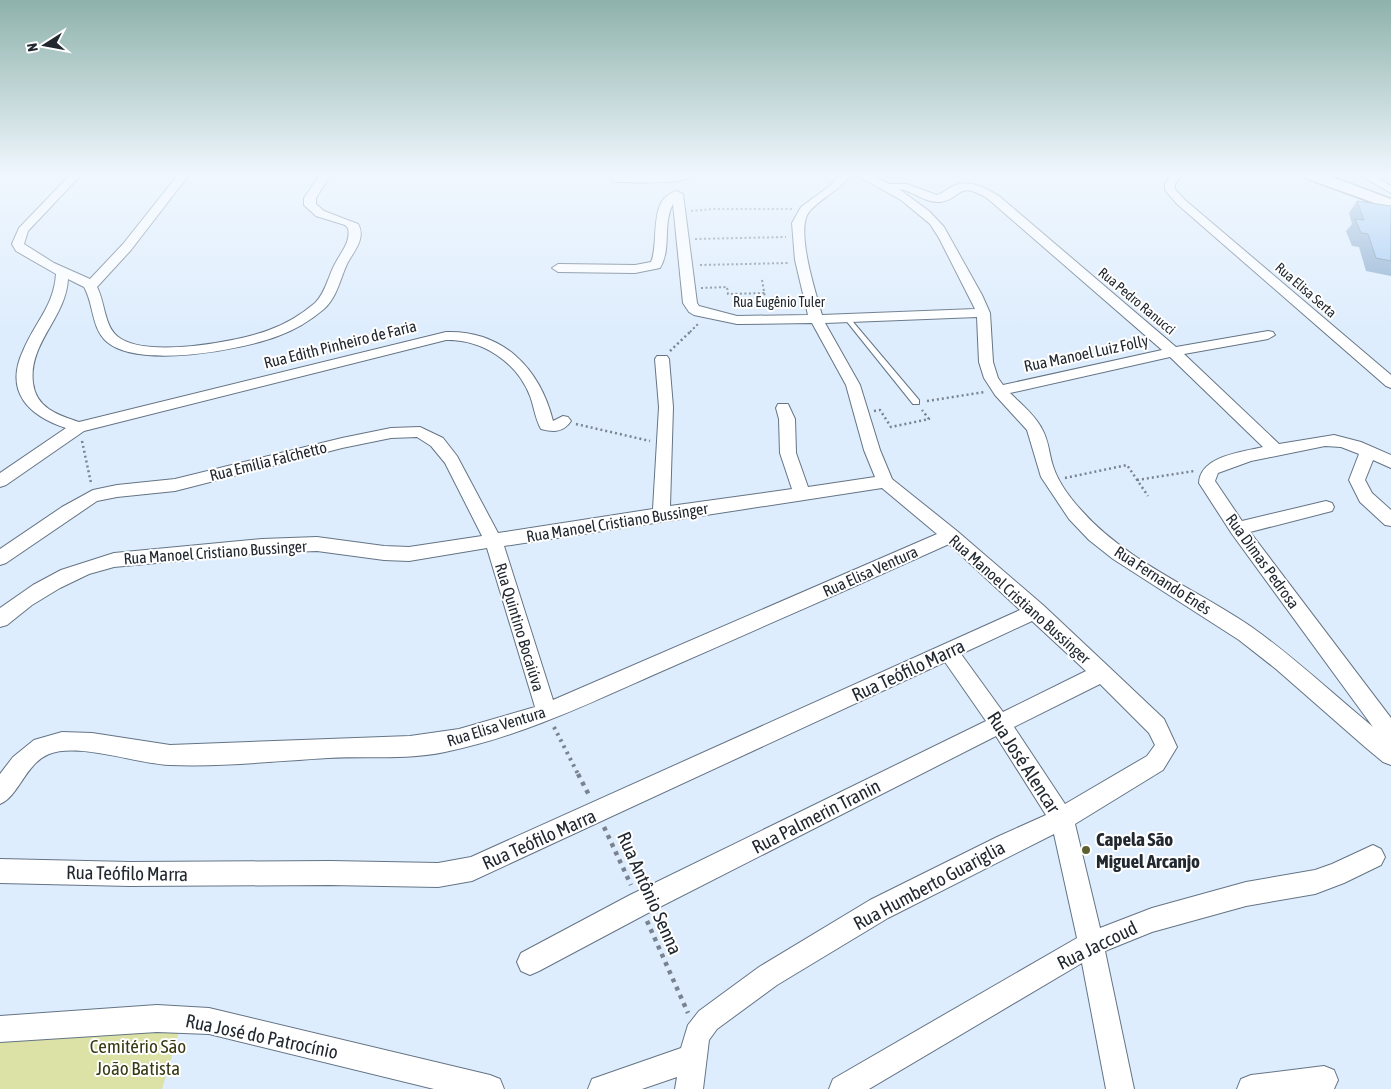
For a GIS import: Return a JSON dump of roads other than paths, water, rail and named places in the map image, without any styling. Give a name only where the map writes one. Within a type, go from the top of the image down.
[{"type":"street","points":[[26,227],[18,244],[27,252],[62,273],[84,280],[90,287],[98,313],[109,338],[119,344],[137,349],[177,351],[228,346],[267,336],[298,321],[321,304],[332,288],[340,265],[354,242],[356,234],[354,227]]},
{"type":"street","points":[[90,287],[143,227]]},
{"type":"street","points":[[558,268],[635,269],[656,265],[660,251],[662,227]]},
{"type":"street","name":"Rua Eugênio Tuler","points":[[682,227],[688,288],[692,306],[708,316],[738,320],[983,313]]},
{"type":"street","points":[[798,227],[802,263],[816,319],[853,386],[872,450],[885,482]]},
{"type":"street","name":"Rua Fernando Enês","points":[[938,227],[972,286],[983,313],[987,365],[991,378],[1034,428],[1041,446],[1045,466],[1057,492],[1071,510],[1096,535],[1130,562],[1198,602],[1246,634],[1282,662],[1349,722],[1391,756]]},
{"type":"street","name":"Rua Pedro Ranucci","points":[[1026,227],[1173,352],[1278,451]]},
{"type":"street","name":"Rua Elisa Serta","points":[[1210,227],[1391,383]]},
{"type":"street","points":[[62,273],[60,297],[34,343],[25,365],[25,388],[28,399],[36,409],[52,418],[79,427]]},
{"type":"street","name":"Rua Edith Pinheiro de Faria","points":[[79,427],[408,345],[456,335],[478,338],[506,354],[527,376],[534,387],[546,425],[555,427],[563,422]]},
{"type":"street","name":"Rua Manoel Luiz Folly","points":[[1000,390],[1173,352],[1268,335]]},
{"type":"street","points":[[661,514],[666,407],[662,359]]},
{"type":"street","points":[[784,408],[787,420],[788,453],[802,494]]},
{"type":"street","points":[[0,480],[79,427]]},
{"type":"street","name":"Rua Emília Falchetto","points":[[0,558],[93,496],[116,491],[175,485],[342,443],[391,434],[420,432],[437,442],[451,460],[494,542]]},
{"type":"street","points":[[1278,451],[1321,440],[1339,441],[1391,462]]},
{"type":"street","name":"Rua Dimas Pedrosa","points":[[1278,451],[1229,461],[1212,468],[1207,475],[1207,483],[1238,529],[1391,735]]},
{"type":"street","points":[[1368,452],[1357,480],[1358,485],[1366,497],[1391,520]]},
{"type":"street","name":"Rua Manoel Cristiano Bussinger","points":[[0,619],[65,574],[90,565],[114,560],[262,546],[317,544],[384,553],[409,554],[661,514],[885,482],[951,536],[1036,611],[1157,726]]},
{"type":"street","points":[[1238,529],[1326,508]]},
{"type":"street","name":"Rua Elisa Ventura","points":[[0,793],[20,763],[41,747],[59,742],[77,742],[166,755],[210,756],[351,747],[403,747],[444,743],[484,733],[547,712],[951,536]]},
{"type":"street","name":"Rua Quintino Bocaiúva","points":[[494,542],[547,712]]},
{"type":"street","name":"Rua Teófilo Marra","points":[[0,871],[130,874],[330,873],[438,875],[472,869],[1036,611]]},
{"type":"street","name":"Rua José Alencar","points":[[948,651],[1000,724],[1062,820],[1120,1089]]},
{"type":"street","name":"Rua Palmerin Tranin","points":[[530,962],[639,904],[1102,673]]},
{"type":"street","name":"Rua Humberto Guariglia","points":[[695,1046],[716,1014],[768,976],[879,909],[1005,845],[1062,820],[1155,763],[1166,747],[1157,726]]},
{"type":"street","name":"Rua Jaccoud","points":[[843,1089],[1090,944],[1152,920],[1246,894],[1315,882],[1336,875],[1373,857]]},
{"type":"street","name":"Rua José do Patrocínio","points":[[0,1029],[37,1029],[153,1018],[191,1018],[490,1089]]},
{"type":"street","points":[[602,1089],[695,1046]]},
{"type":"street","points":[[689,1089],[695,1046]]},
{"type":"street","points":[[1251,1089],[1324,1080]]},
{"type":"lane","points":[[846,318],[916,402]]},
{"type":"place","name":"Capela São Miguel Arcanjo","points":[[1086,850]]},
{"type":"park label","name":"Cemitério São João Batista","points":[[138,1057]]}]
